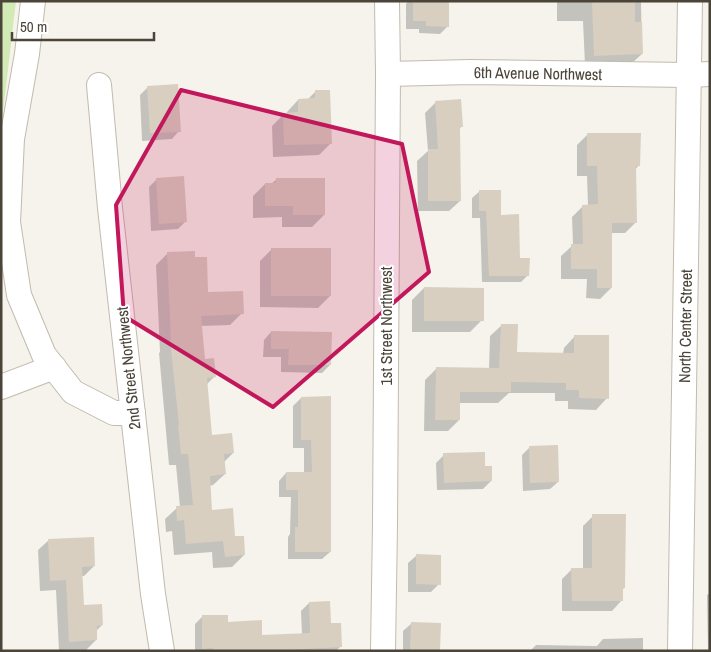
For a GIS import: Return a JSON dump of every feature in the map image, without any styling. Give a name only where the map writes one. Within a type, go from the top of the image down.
[{"type":"street","points":[[33,1],[27,54],[12,139],[8,222],[19,296],[44,355],[73,392],[114,412],[133,413]]},
{"type":"street","name":"1st Street Northwest","points":[[383,651],[387,1]]},
{"type":"street","name":"North Center Street","points":[[680,651],[699,74],[690,1]]},
{"type":"street","name":"6th Avenue Northwest","points":[[388,74],[470,72],[699,74]]},
{"type":"street","name":"2nd Street Northwest","points":[[98,86],[133,413],[162,651]]},
{"type":"street","points":[[1,387],[54,368]]},
{"type":"highlighted area","points":[[181,90],[402,144],[429,272],[273,407],[124,316],[116,205]]},
{"type":"green space","points":[[1,1],[16,1],[1,129]]},
{"type":"building","points":[[413,1],[449,1],[449,27],[426,26],[426,21],[413,21]]},
{"type":"building","points":[[592,1],[635,1],[635,22],[642,22],[643,54],[594,56]]},
{"type":"building","points":[[178,84],[181,132],[150,133],[147,86]]},
{"type":"building","points":[[315,90],[330,90],[332,144],[284,145],[283,113],[298,112],[298,99],[315,98]]},
{"type":"building","points":[[461,99],[463,127],[460,127],[461,201],[428,201],[428,149],[438,149],[435,101]]},
{"type":"building","points":[[587,133],[641,133],[640,166],[636,166],[637,223],[612,223],[612,288],[597,288],[597,269],[571,269],[571,244],[583,244],[582,205],[598,204],[597,166],[587,166]]},
{"type":"building","points":[[184,176],[187,222],[159,224],[156,178]]},
{"type":"building","points":[[276,178],[325,178],[325,215],[293,215],[293,206],[265,206],[265,183],[276,183]]},
{"type":"building","points":[[479,190],[501,190],[501,215],[519,214],[520,258],[530,258],[529,276],[489,276],[486,211],[479,211]]},
{"type":"building","points":[[271,248],[331,248],[331,296],[271,296]]},
{"type":"building","points":[[195,251],[195,257],[207,257],[208,292],[243,291],[244,314],[201,316],[205,359],[214,358],[216,377],[207,378],[212,435],[232,433],[234,453],[224,454],[226,474],[210,476],[212,510],[233,508],[235,536],[244,536],[245,555],[225,557],[223,541],[186,544],[184,520],[177,521],[176,506],[193,505],[188,454],[181,454],[178,425],[170,340],[167,252]]},
{"type":"building","points":[[424,287],[484,288],[484,321],[424,321]]},
{"type":"building","points":[[501,324],[518,324],[517,352],[574,353],[574,335],[609,335],[609,399],[579,398],[579,390],[566,390],[566,383],[511,382],[511,392],[460,392],[460,420],[435,420],[436,367],[499,368]]},
{"type":"building","points":[[271,331],[332,332],[331,365],[288,365],[289,349],[271,349]]},
{"type":"building","points":[[331,396],[331,552],[295,552],[295,527],[298,527],[298,490],[286,490],[286,472],[312,472],[311,440],[301,440],[301,397]]},
{"type":"building","points":[[558,445],[559,482],[530,483],[529,446]]},
{"type":"building","points":[[485,452],[485,466],[492,466],[492,481],[444,483],[443,453]]},
{"type":"building","points":[[592,514],[626,514],[625,588],[623,588],[623,601],[572,601],[571,568],[592,568]]},
{"type":"building","points":[[94,537],[95,566],[82,567],[84,605],[102,604],[103,625],[97,626],[97,640],[69,642],[66,580],[50,581],[48,539]]},
{"type":"building","points":[[416,554],[441,555],[441,585],[416,584]]},
{"type":"building","points":[[330,601],[331,623],[341,623],[342,647],[284,651],[213,651],[213,648],[202,649],[202,615],[228,615],[228,622],[262,620],[262,635],[310,633],[309,602]]},
{"type":"building","points":[[411,622],[441,623],[440,651],[410,651]]}]
